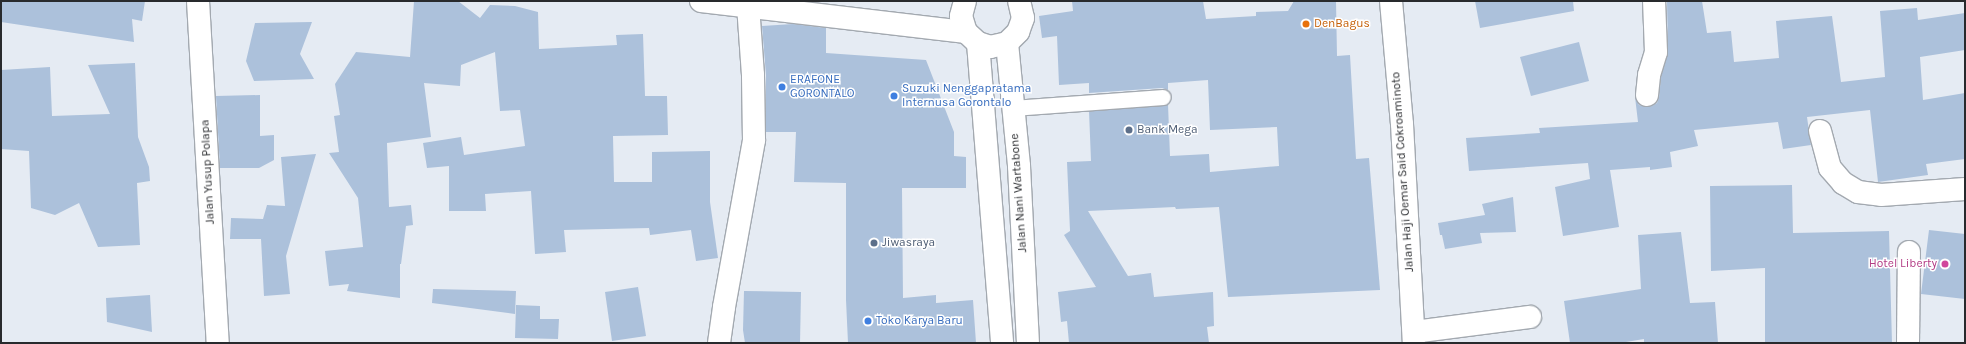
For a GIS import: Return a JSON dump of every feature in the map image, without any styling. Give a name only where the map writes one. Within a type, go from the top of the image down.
[{"type":"main road","name":"Jalan Yusup Polapa","points":[[198,1],[218,343]]},
{"type":"main road","points":[[701,1],[748,6],[972,38],[990,46],[1007,43],[1015,37],[1021,28],[1023,13],[1020,1]]},
{"type":"main road","points":[[965,1],[961,16],[972,38],[1002,343]]},
{"type":"main road","name":"Jalan Haji Oemar Said Cokroaminoto","points":[[1391,1],[1402,124],[1414,337]]},
{"type":"main road","points":[[1647,95],[1649,75],[1656,52],[1654,1]]},
{"type":"main road","points":[[719,343],[754,140],[754,83],[748,6]]},
{"type":"main road","name":"Jalan Nani Wartabone","points":[[1007,43],[1019,166],[1028,343]]},
{"type":"main road","points":[[1820,131],[1830,168],[1843,183],[1858,192],[1881,195],[1965,189]]},
{"type":"main road","points":[[1908,343],[1909,252]]},
{"type":"main road","points":[[1414,337],[1530,317]]},
{"type":"lane","points":[[1013,108],[1163,97]]},
{"type":"building","points":[[1,1],[145,1],[142,21],[132,19],[134,42],[1,22]]},
{"type":"building","points":[[414,1],[458,1],[480,18],[490,5],[515,6],[538,12],[539,49],[617,45],[616,35],[643,34],[645,96],[667,96],[668,135],[613,136],[614,182],[652,182],[652,152],[710,151],[710,202],[718,258],[696,261],[691,230],[650,235],[649,228],[564,230],[566,252],[535,254],[531,191],[485,194],[486,211],[449,211],[449,166],[427,168],[423,143],[461,137],[464,155],[525,146],[520,110],[500,111],[495,52],[461,65],[460,86],[424,83],[431,137],[387,143],[389,207],[411,205],[413,225],[406,226],[400,264],[400,298],[347,291],[349,284],[329,286],[325,251],[363,247],[358,198],[329,153],[339,152],[334,116],[340,115],[335,84],[356,52],[410,57]]},
{"type":"building","points":[[1072,1],[1203,1],[1206,19],[1256,16],[1256,12],[1288,11],[1294,1],[1336,1],[1337,56],[1350,55],[1356,159],[1369,158],[1380,290],[1228,297],[1219,207],[1176,209],[1175,207],[1088,211],[1128,276],[1151,273],[1154,297],[1213,292],[1214,326],[1207,327],[1209,343],[1069,343],[1067,321],[1061,322],[1058,292],[1096,287],[1064,235],[1070,231],[1067,162],[1091,161],[1089,111],[1168,104],[1170,156],[1209,154],[1210,172],[1279,166],[1277,127],[1210,130],[1208,80],[1168,83],[1168,90],[1162,88],[1089,93],[1089,83],[1059,85],[1057,36],[1042,38],[1039,16],[1073,11]]},
{"type":"building","points":[[1475,1],[1573,1],[1574,11],[1480,28]]},
{"type":"building","points":[[1667,1],[1702,1],[1707,33],[1731,31],[1734,62],[1779,58],[1776,21],[1832,16],[1841,82],[1885,77],[1880,11],[1917,8],[1918,20],[1965,13],[1965,50],[1920,57],[1923,100],[1965,93],[1965,159],[1926,164],[1928,175],[1878,182],[1870,110],[1807,117],[1811,145],[1783,149],[1778,122],[1694,130],[1698,146],[1670,152],[1672,167],[1650,170],[1650,167],[1610,170],[1619,227],[1563,236],[1555,187],[1590,179],[1588,163],[1469,171],[1466,138],[1540,133],[1539,128],[1638,122],[1635,97],[1639,105],[1646,107],[1657,103],[1659,97],[1661,77],[1668,52]]},
{"type":"building","points":[[312,22],[300,54],[314,79],[254,81],[246,61],[255,23]]},
{"type":"building","points":[[793,24],[826,28],[826,53],[926,60],[954,132],[954,156],[966,157],[966,188],[902,188],[903,298],[936,295],[936,303],[973,300],[976,343],[848,343],[846,300],[846,183],[794,182],[796,132],[766,132],[766,75],[762,26]]},
{"type":"building","points":[[1579,42],[1589,81],[1531,96],[1520,57]]},
{"type":"building","points":[[135,63],[138,137],[149,167],[150,181],[137,183],[140,245],[98,247],[79,203],[55,215],[31,208],[29,151],[1,149],[1,70],[50,67],[52,116],[110,114],[88,65]]},
{"type":"building","points":[[260,95],[260,136],[274,135],[274,160],[259,168],[220,168],[216,96]]},
{"type":"building","points":[[316,154],[286,256],[290,294],[264,296],[261,239],[230,239],[231,218],[263,219],[267,205],[285,206],[281,157]]},
{"type":"building","points":[[1792,185],[1793,233],[1889,231],[1892,343],[1765,343],[1765,268],[1711,271],[1710,186]]},
{"type":"building","points":[[1513,197],[1516,232],[1480,233],[1482,243],[1445,249],[1438,223],[1485,215],[1482,204]]},
{"type":"building","name":"Hotel Liberty","points":[[1929,230],[1965,234],[1965,299],[1921,294]]},
{"type":"building","points":[[1681,232],[1690,303],[1715,302],[1718,343],[1644,343],[1644,339],[1620,343],[1570,343],[1564,301],[1641,289],[1638,235]]},
{"type":"building","points":[[638,287],[646,336],[612,341],[605,292]]},
{"type":"building","points":[[433,289],[516,291],[515,314],[432,303]]},
{"type":"building","points":[[744,291],[801,292],[800,343],[745,343],[743,330]]},
{"type":"building","points":[[150,295],[152,332],[107,322],[106,298]]},
{"type":"building","points":[[516,305],[540,306],[540,319],[559,319],[558,339],[515,338]]},
{"type":"place","name":"DenBagus","points":[[1306,24]]},
{"type":"place","name":"ERAFONE GORONTALO","points":[[782,87]]},
{"type":"place","name":"Suzuki Nenggapratama Internusa Gorontalo","points":[[894,96]]},
{"type":"place","name":"Bank Mega","points":[[1129,130]]},
{"type":"place","name":"Jiwasraya","points":[[874,243]]},
{"type":"place","name":"Hotel Liberty","points":[[1945,264]]},
{"type":"place","name":"Toko Karya Baru","points":[[868,321]]}]
